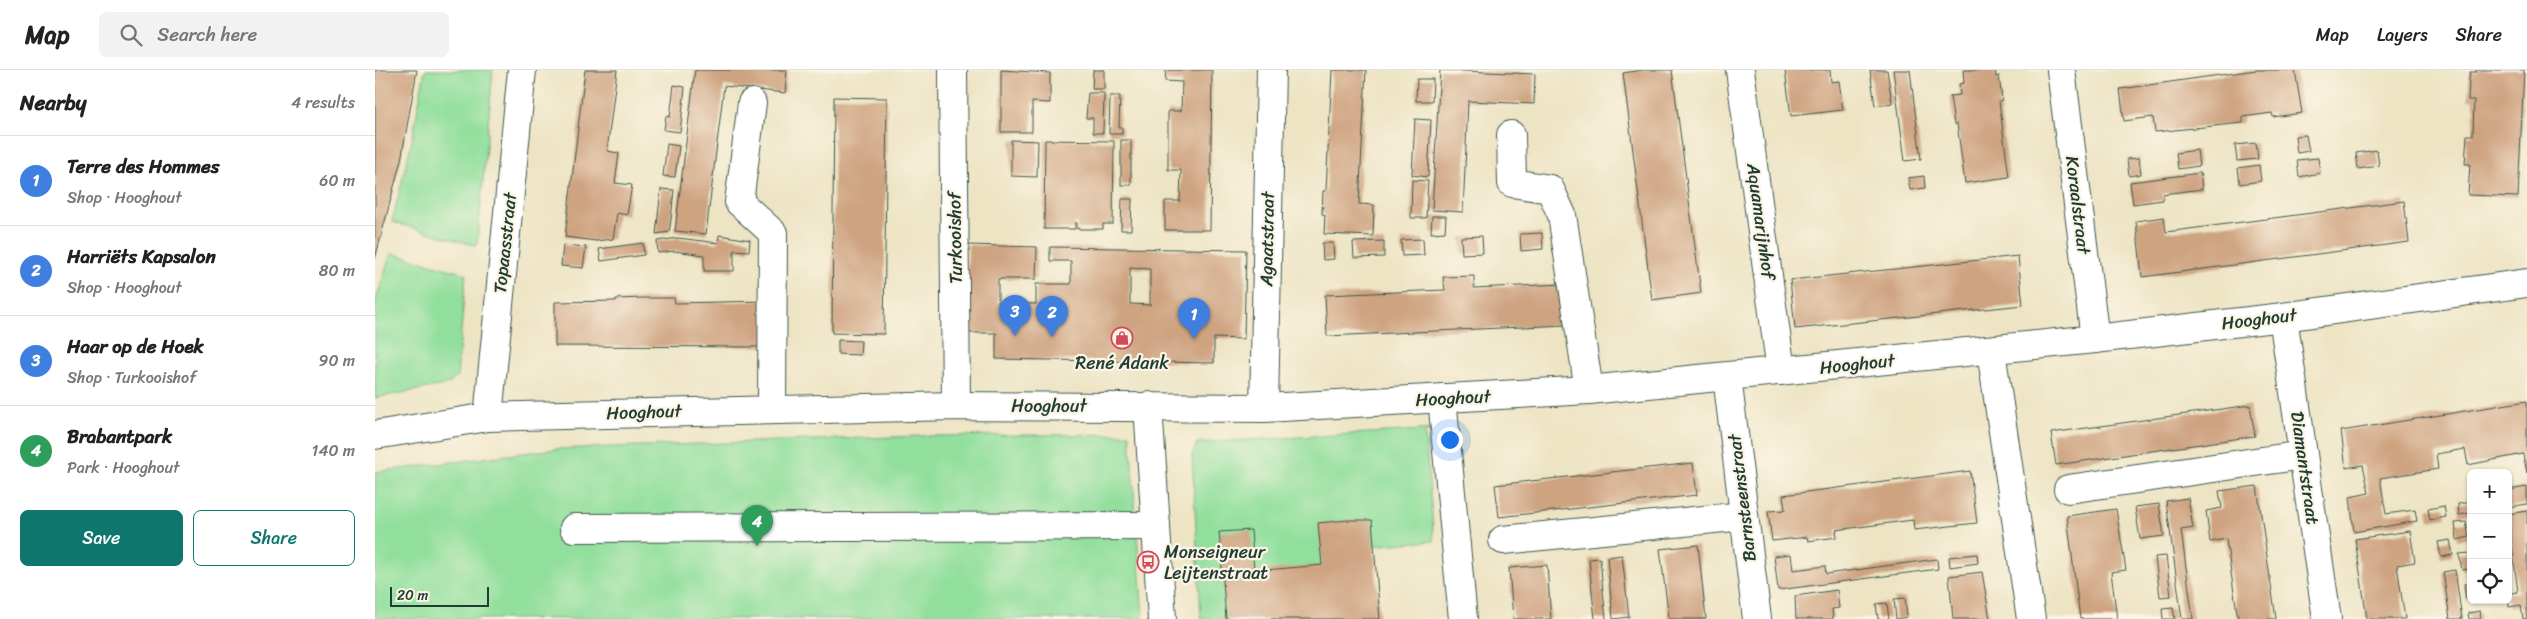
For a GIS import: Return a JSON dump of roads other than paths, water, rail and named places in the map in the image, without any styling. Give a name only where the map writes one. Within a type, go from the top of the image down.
[{"type":"street","name":"Topaasstraat","points":[[488,417],[522,70]]},
{"type":"street","name":"Turkooishof","points":[[952,70],[956,406]]},
{"type":"street","name":"Agaatstraat","points":[[1264,408],[1271,70]]},
{"type":"street","name":"Aquamarijnhof","points":[[1741,70],[1781,371]]},
{"type":"street","name":"Koraalstraat","points":[[2061,70],[2095,339]]},
{"type":"street","points":[[752,103],[739,202],[773,233],[772,409]]},
{"type":"street","points":[[1511,135],[1512,183],[1550,189],[1562,215],[1589,390]]},
{"type":"street","name":"Hooghout","points":[[375,435],[488,417],[956,406],[1264,408],[1589,390],[1991,351],[2283,317],[2527,283]]},
{"type":"street","name":"Diamantstraat","points":[[2283,317],[2327,619]]},
{"type":"street","points":[[1991,351],[2031,619]]},
{"type":"street","name":"Barnsteenstraat","points":[[1727,377],[1757,619]]},
{"type":"street","points":[[1443,398],[1463,619]]},
{"type":"street","points":[[1148,406],[1162,619]]},
{"type":"street","points":[[2068,489],[2303,454]]},
{"type":"street","points":[[1503,540],[1744,516]]},
{"type":"street","points":[[574,528],[1156,526]]},
{"type":"place","name":"Haar op de Hoek","points":[[1015,336]]},
{"type":"place","name":"Harriëts Kapsalon","points":[[1052,337]]},
{"type":"place","name":"René Adank","points":[[1122,338]]},
{"type":"place","name":"Terre des Hommes","points":[[1194,339]]},
{"type":"place","name":"Brabantpark","points":[[757,546]]},
{"type":"place","name":"Monseigneur Leijtenstraat","points":[[1148,562]]}]
